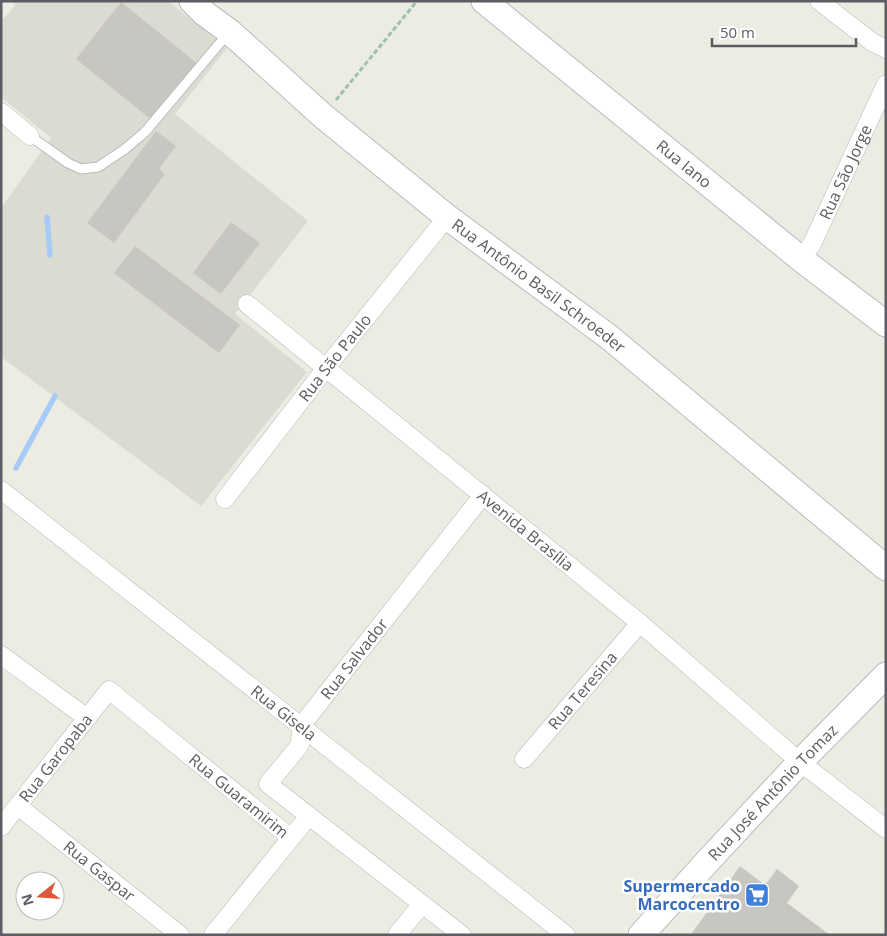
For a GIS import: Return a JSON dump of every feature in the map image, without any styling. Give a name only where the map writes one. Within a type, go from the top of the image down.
[{"type":"street","name":"Rua Antônio Basil Schroeder","points":[[192,1],[204,13],[230,32],[323,116],[448,217],[609,337],[886,568]]},
{"type":"street","name":"Rua Iano","points":[[484,1],[801,259],[886,324]]},
{"type":"street","points":[[820,1],[872,42],[886,50]]},
{"type":"street","name":"Rua São Jorge","points":[[801,259],[812,244],[886,84]]},
{"type":"street","points":[[1,112],[30,136]]},
{"type":"street","name":"Rua São Paulo","points":[[225,499],[326,368],[448,217]]},
{"type":"street","name":"Avenida Brasília","points":[[247,304],[640,623],[800,762],[886,829]]},
{"type":"street","name":"Rua Gisela","points":[[3,494],[566,935]]},
{"type":"street","name":"Rua Salvador","points":[[309,816],[268,784],[300,745],[301,726],[482,495]]},
{"type":"street","name":"Rua Teresina","points":[[524,759],[640,623]]},
{"type":"street","points":[[1,655],[87,718]]},
{"type":"street","name":"Rua José Antônio Tomaz","points":[[641,935],[800,762],[886,675]]},
{"type":"street","name":"Rua Garopaba","points":[[1,827],[109,690]]},
{"type":"street","name":"Rua Guaramirim","points":[[109,690],[291,838],[309,816],[462,935]]},
{"type":"street","name":"Rua Gaspar","points":[[18,806],[180,935]]},
{"type":"street","points":[[213,935],[291,838]]},
{"type":"street","points":[[397,935],[422,904]]},
{"type":"lane","points":[[30,136],[68,163],[81,169],[98,167],[125,149],[145,132],[230,32]]},
{"type":"path","points":[[323,116],[417,1]]},
{"type":"shaded area","points":[[10,1],[168,1],[227,48],[175,114],[308,221],[235,314],[307,372],[201,506],[1,357],[1,208],[51,138],[1,97],[1,22],[15,5]]},
{"type":"building","points":[[121,2],[198,64],[153,121],[76,59]]},
{"type":"building","points":[[156,131],[176,146],[159,169],[165,174],[114,243],[87,223]]},
{"type":"building","points":[[231,222],[260,243],[221,294],[193,273]]},
{"type":"building","points":[[135,246],[240,325],[219,353],[114,273]]},
{"type":"building","name":"Supermercado Marcocentro","points":[[740,866],[765,885],[777,869],[799,886],[787,903],[830,935],[694,935],[692,933]]},
{"type":"waterway","points":[[47,217],[50,255]]},
{"type":"waterway","points":[[16,468],[55,396]]},
{"type":"place","name":"Supermercado Marcocentro","points":[[757,895]]}]
